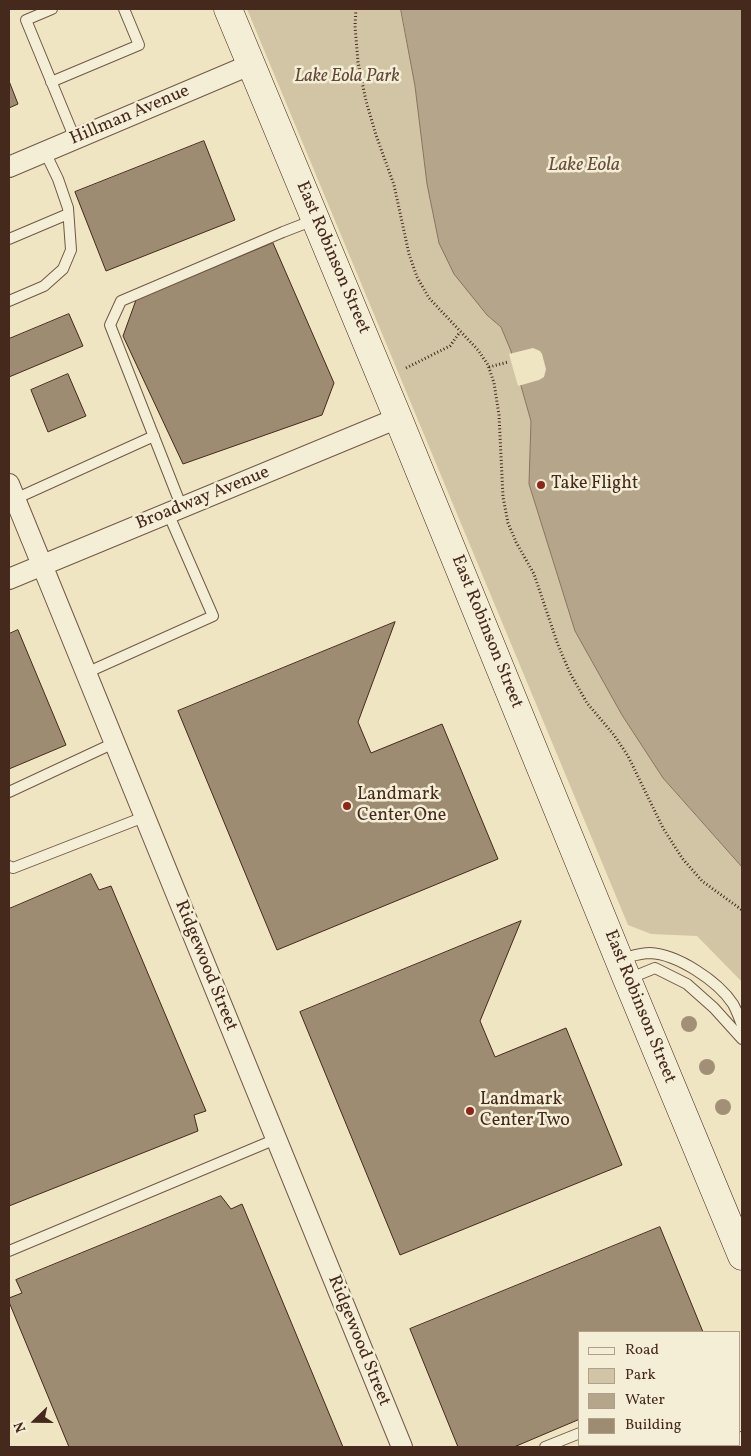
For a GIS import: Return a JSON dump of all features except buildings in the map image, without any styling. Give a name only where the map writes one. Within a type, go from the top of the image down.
[{"type":"main road","name":"East Robinson Street","points":[[228,9],[742,1256]]},
{"type":"street","name":"Hillman Avenue","points":[[9,167],[252,64]]},
{"type":"street","name":"Broadway Avenue","points":[[9,579],[398,418]]},
{"type":"street","name":"Ridgewood Street","points":[[12,492],[402,1447]]},
{"type":"lane","points":[[52,9],[26,20],[75,139]]},
{"type":"lane","points":[[52,82],[139,45],[124,9]]},
{"type":"lane","points":[[9,301],[44,286],[63,269],[71,250],[68,208],[58,179],[45,152]]},
{"type":"lane","points":[[9,239],[68,214]]},
{"type":"lane","points":[[86,673],[213,616],[197,580],[154,436],[110,325],[121,301],[283,232],[316,220]]},
{"type":"lane","points":[[12,492],[154,436]]},
{"type":"lane","points":[[9,792],[114,743]]},
{"type":"lane","points":[[9,866],[13,868],[144,816]]},
{"type":"lane","points":[[623,969],[649,953],[673,958],[699,971],[727,996],[742,1025]]},
{"type":"lane","points":[[623,969],[655,968],[687,984],[714,1008],[742,1039]]},
{"type":"lane","points":[[9,1251],[276,1139]]},
{"type":"lane","points":[[545,1447],[578,1434]]},
{"type":"path","points":[[356,9],[355,26],[358,62],[366,101],[394,185],[409,254],[417,277],[430,298],[478,350],[489,367],[494,383],[499,415],[503,496],[508,523],[516,542],[534,574],[570,673],[587,703],[614,735],[628,756],[663,828],[682,858],[702,881],[742,910]]},
{"type":"path","points":[[406,368],[450,346],[460,332]]},
{"type":"path","points":[[489,367],[508,362]]},
{"type":"green space","name":"Lake Eola Park","points":[[247,9],[401,9],[415,86],[427,184],[439,243],[487,315],[501,327],[511,351],[531,421],[529,484],[575,631],[622,715],[663,778],[742,867],[742,982],[697,936],[651,934],[628,925]]},
{"type":"water","name":"Lake Eola","points":[[401,9],[742,9],[742,867],[663,778],[622,715],[575,631],[529,484],[531,421],[511,351],[501,327],[487,315],[454,274],[439,243],[427,184],[415,86]]},
{"type":"pier","points":[[533,348],[542,354],[546,369],[544,377],[518,386],[509,354]]},
{"type":"place","name":"Take Flight","points":[[541,485]]},
{"type":"place","name":"Landmark Center One","points":[[347,806]]},
{"type":"place","name":"Landmark Center Two","points":[[470,1111]]}]
